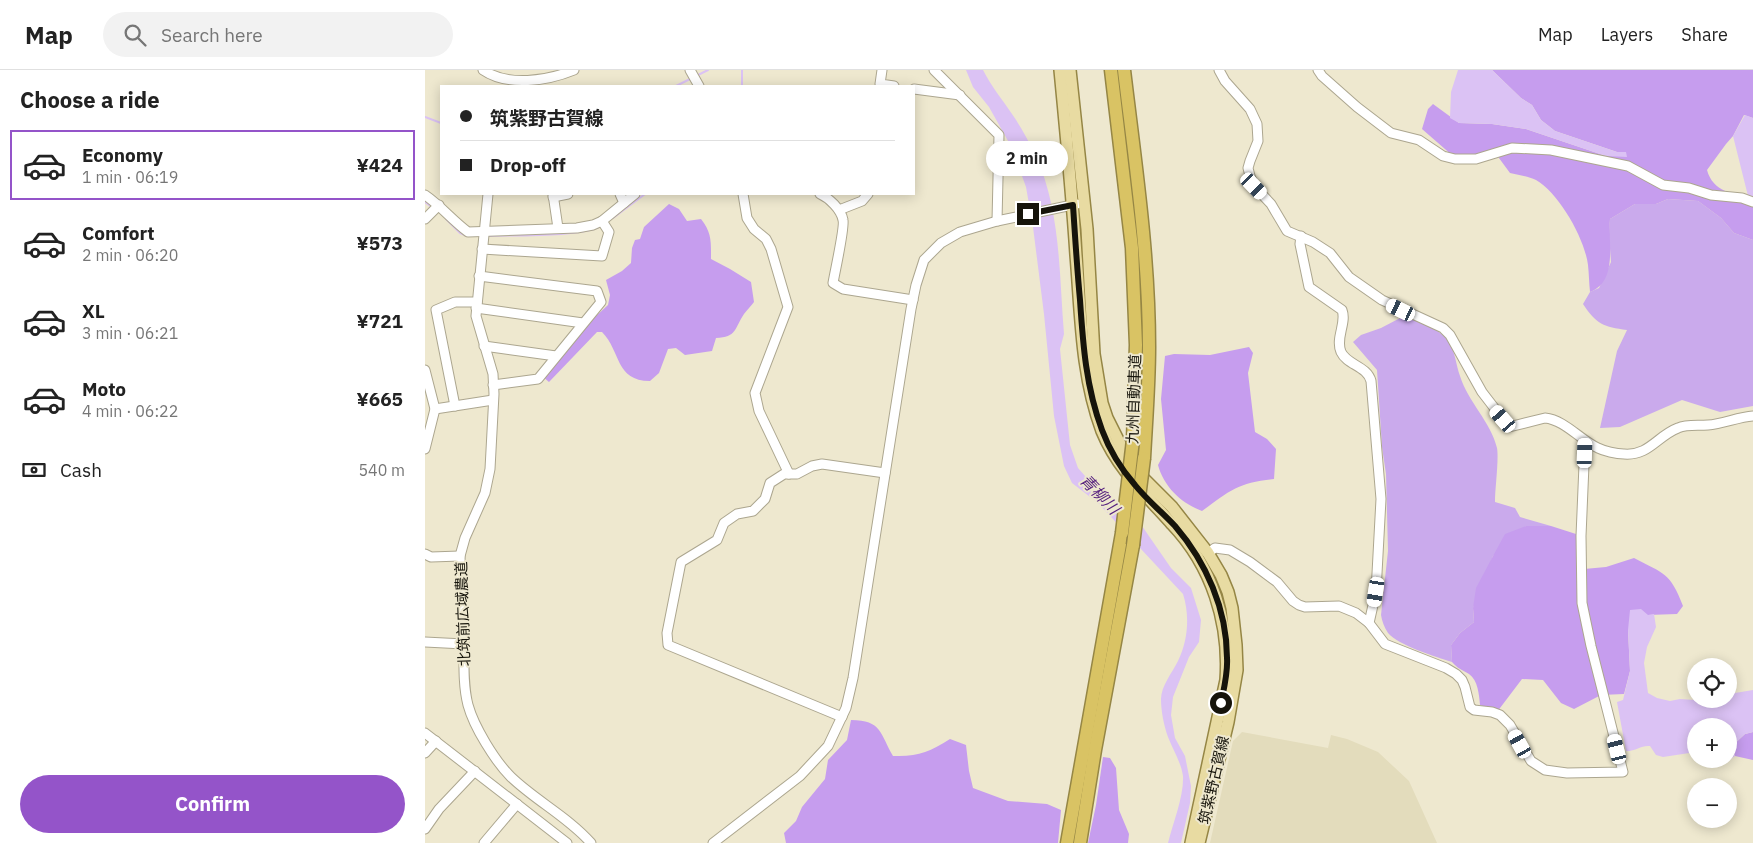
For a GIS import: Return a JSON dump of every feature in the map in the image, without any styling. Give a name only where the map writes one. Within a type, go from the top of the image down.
[{"type":"highway","name":"九州自動車道","points":[[1067,843],[1082,748],[1122,533],[1133,440],[1136,345],[1132,248],[1111,70]]},
{"type":"highway","name":"九州自動車道","points":[[1080,843],[1095,750],[1133,545],[1144,458],[1148,364],[1147,307],[1138,192],[1124,70]]},
{"type":"main road","name":"筑紫野古賀線","points":[[1060,70],[1078,204],[1094,354],[1102,403],[1107,418],[1125,454],[1138,473],[1172,507],[1199,539],[1221,575],[1228,592],[1235,631],[1237,670],[1229,715],[1199,843]]},
{"type":"main road","name":"筑紫野古賀線","points":[[1070,70],[1084,356],[1087,380],[1103,432],[1113,452],[1135,485],[1174,525],[1201,561],[1211,582],[1220,610],[1225,636],[1226,680],[1191,843]]},
{"type":"street","points":[[483,70],[491,75],[518,83],[554,77],[574,70]]},
{"type":"street","points":[[690,70],[698,85]]},
{"type":"street","points":[[882,70],[880,84],[887,85]]},
{"type":"street","points":[[934,70],[999,134],[997,221]]},
{"type":"street","points":[[1219,70],[1225,81],[1250,109],[1257,124],[1258,141],[1248,168],[1254,186],[1271,204],[1287,231],[1301,236],[1330,253],[1349,277],[1382,300],[1443,328],[1450,335],[1489,403],[1509,427],[1551,418],[1599,449],[1624,454],[1639,453],[1651,447],[1675,429],[1683,426],[1709,425],[1753,416]]},
{"type":"street","points":[[1318,70],[1322,76],[1363,112],[1391,133],[1419,140],[1443,156],[1455,159],[1476,159],[1512,148],[1551,150],[1628,166],[1663,185],[1689,188],[1722,198],[1742,198],[1753,202]]},
{"type":"street","points":[[915,89],[960,95]]},
{"type":"street","name":"北筑前広域農道","points":[[488,195],[475,316],[493,374],[490,469],[485,493],[465,538],[460,556],[464,668],[468,704],[486,743],[509,775],[565,819],[591,843]]},
{"type":"street","points":[[553,195],[558,228]]},
{"type":"street","points":[[620,195],[624,203]]},
{"type":"street","points":[[425,196],[439,205],[456,223],[468,232],[484,232],[593,225],[602,221],[634,195]]},
{"type":"street","points":[[743,195],[747,218],[754,229],[766,239],[771,249],[788,307],[755,393],[759,411],[789,474]]},
{"type":"street","points":[[822,195],[839,210],[844,221],[833,282],[843,289],[913,300]]},
{"type":"street","points":[[839,210],[862,201],[867,195]]},
{"type":"street","points":[[713,843],[801,776],[828,746],[846,708],[853,678],[913,300],[925,260],[941,243],[960,232],[997,221],[1078,204]]},
{"type":"street","points":[[425,218],[439,205]]},
{"type":"street","points":[[482,249],[602,256],[609,232],[602,221]]},
{"type":"street","points":[[1301,236],[1300,244],[1309,288],[1334,302],[1342,310],[1344,316],[1339,338],[1340,350],[1345,358],[1370,376],[1371,381],[1381,499],[1376,592],[1369,623]]},
{"type":"street","points":[[479,276],[597,291],[601,302],[538,379],[493,385]]},
{"type":"street","points":[[455,406],[436,310],[455,302],[583,323]]},
{"type":"street","points":[[484,346],[556,356]]},
{"type":"street","points":[[425,370],[435,409],[425,449]]},
{"type":"street","points":[[435,409],[493,400]]},
{"type":"street","points":[[1208,553],[1215,548],[1230,550],[1277,582],[1293,601],[1299,605],[1305,607],[1339,606],[1356,613],[1369,623],[1385,644],[1446,668],[1456,674],[1462,680],[1465,687],[1470,707],[1473,710],[1500,715],[1510,725],[1531,761],[1545,770],[1567,773],[1623,772],[1582,603],[1581,536],[1585,441]]},
{"type":"street","points":[[842,717],[668,644],[667,633],[681,562],[717,540],[724,524],[737,514],[753,510],[765,499],[770,484],[785,474],[797,474],[812,466],[822,464],[885,473]]},
{"type":"street","points":[[425,554],[431,557],[460,556]]},
{"type":"street","points":[[425,642],[464,644]]},
{"type":"street","points":[[425,733],[567,843]]},
{"type":"street","points":[[425,753],[436,741]]},
{"type":"street","points":[[425,829],[439,810],[475,771]]},
{"type":"street","points":[[484,843],[517,804]]},
{"type":"street","points":[[552,843],[558,836]]},
{"type":"shaded area","points":[[1492,70],[1753,70],[1753,118],[1744,115],[1733,136],[1707,170],[1714,183],[1725,191],[1753,197],[1753,240],[1734,233],[1721,218],[1698,201],[1668,199],[1656,204],[1635,204],[1610,219],[1610,261],[1608,271],[1599,287],[1590,292],[1588,265],[1582,243],[1562,206],[1545,186],[1536,180],[1510,173],[1496,154],[1453,156],[1422,129],[1428,109],[1433,104],[1459,123],[1492,124],[1526,129],[1606,156],[1626,152],[1617,152],[1555,131],[1541,120],[1532,105],[1521,98]]},
{"type":"shaded area","points":[[1668,199],[1698,201],[1721,218],[1734,233],[1753,240],[1753,406],[1720,412],[1682,400],[1620,427],[1600,428],[1617,351],[1627,330],[1606,326],[1592,316],[1583,304],[1590,292],[1599,288],[1611,262],[1610,219],[1635,204],[1656,204]]},
{"type":"shaded area","points":[[669,204],[679,209],[687,221],[701,219],[709,233],[711,259],[751,282],[754,302],[731,334],[716,338],[712,351],[685,355],[676,348],[668,349],[659,373],[650,381],[639,380],[624,371],[608,340],[602,332],[597,332],[549,382],[542,376],[582,329],[608,305],[610,295],[606,280],[622,271],[631,263],[632,248],[635,240],[640,239],[644,227]]},
{"type":"shaded area","points":[[1404,316],[1434,329],[1444,336],[1450,344],[1468,395],[1490,429],[1497,448],[1495,502],[1515,508],[1520,517],[1551,526],[1526,526],[1493,556],[1473,608],[1474,622],[1460,633],[1451,645],[1452,662],[1400,642],[1388,633],[1381,615],[1388,551],[1386,474],[1382,447],[1377,370],[1353,342],[1361,335],[1381,328]]},
{"type":"shaded area","points":[[1249,347],[1253,353],[1248,373],[1255,432],[1267,439],[1276,449],[1274,479],[1243,485],[1202,511],[1187,504],[1174,493],[1164,480],[1158,465],[1166,450],[1161,399],[1165,356],[1174,354],[1210,355]]},
{"type":"shaded area","points":[[1526,526],[1551,526],[1576,534],[1582,547],[1584,569],[1606,567],[1634,558],[1665,575],[1674,586],[1683,606],[1677,614],[1648,615],[1628,630],[1630,671],[1624,694],[1601,695],[1574,709],[1561,703],[1543,680],[1522,679],[1497,712],[1480,705],[1474,680],[1452,662],[1451,645],[1460,633],[1474,622],[1473,608],[1476,588],[1493,556],[1505,534]]},
{"type":"shaded area","points":[[851,720],[869,723],[879,730],[893,756],[909,756],[923,753],[950,739],[966,745],[973,788],[1008,801],[1047,804],[1061,810],[1058,843],[786,843],[784,833],[796,821],[802,807],[825,779],[828,760],[847,740]]},
{"type":"shaded area","points":[[1242,732],[1328,748],[1331,735],[1347,739],[1378,752],[1409,781],[1437,843],[1210,843],[1233,741]]},
{"type":"shaded area","points":[[1753,732],[1753,760],[1737,756],[1737,741],[1745,734]]},
{"type":"shaded area","points":[[1103,757],[1110,758],[1116,768],[1119,810],[1129,834],[1128,843],[1088,843]]},
{"type":"water","name":"青柳川","points":[[966,70],[983,70],[1024,134],[1044,175],[1050,197],[1057,242],[1064,334],[1060,349],[1070,445],[1078,468],[1093,485],[1109,495],[1142,526],[1171,568],[1191,588],[1201,620],[1199,642],[1189,657],[1173,697],[1171,715],[1175,738],[1185,756],[1191,786],[1190,803],[1181,843],[1168,843],[1180,801],[1183,776],[1181,766],[1165,728],[1161,694],[1178,661],[1186,636],[1187,611],[1183,594],[1098,503],[1072,483],[1064,466],[1054,416],[1044,314],[1026,187],[1012,148],[989,107],[973,87]]},
{"type":"water","points":[[1458,70],[1492,70],[1521,98],[1532,105],[1541,120],[1555,131],[1617,152],[1626,152],[1627,157],[1606,156],[1526,129],[1492,124],[1459,123],[1450,118],[1451,92]]},
{"type":"water","points":[[1745,115],[1753,118],[1753,197],[1748,196],[1733,136]]},
{"type":"water","points":[[1641,609],[1648,615],[1654,614],[1656,627],[1647,647],[1644,663],[1648,693],[1657,698],[1670,701],[1687,699],[1687,708],[1737,708],[1737,693],[1753,690],[1753,732],[1745,734],[1737,741],[1737,718],[1687,718],[1687,753],[1663,757],[1656,755],[1650,746],[1626,751],[1617,702],[1623,700],[1630,671],[1628,630],[1630,610]]},
{"type":"waterway","points":[[696,76],[708,70]]},
{"type":"waterway","points":[[742,70],[742,85]]},
{"type":"waterway","points":[[678,85],[692,78]]},
{"type":"waterway","points":[[425,117],[440,123]]},
{"type":"waterway","points":[[613,218],[644,195]]},
{"type":"waterway","points":[[425,202],[433,208]]},
{"type":"waterway","points":[[446,219],[460,233],[467,236]]},
{"type":"waterway","points":[[487,236],[564,234],[592,230],[601,226]]},
{"type":"route","points":[[1028,214],[1073,205],[1084,356],[1087,380],[1092,398],[1103,432],[1121,465],[1135,485],[1174,525],[1201,561],[1211,582],[1220,610],[1227,658],[1226,680],[1221,703]]}]
